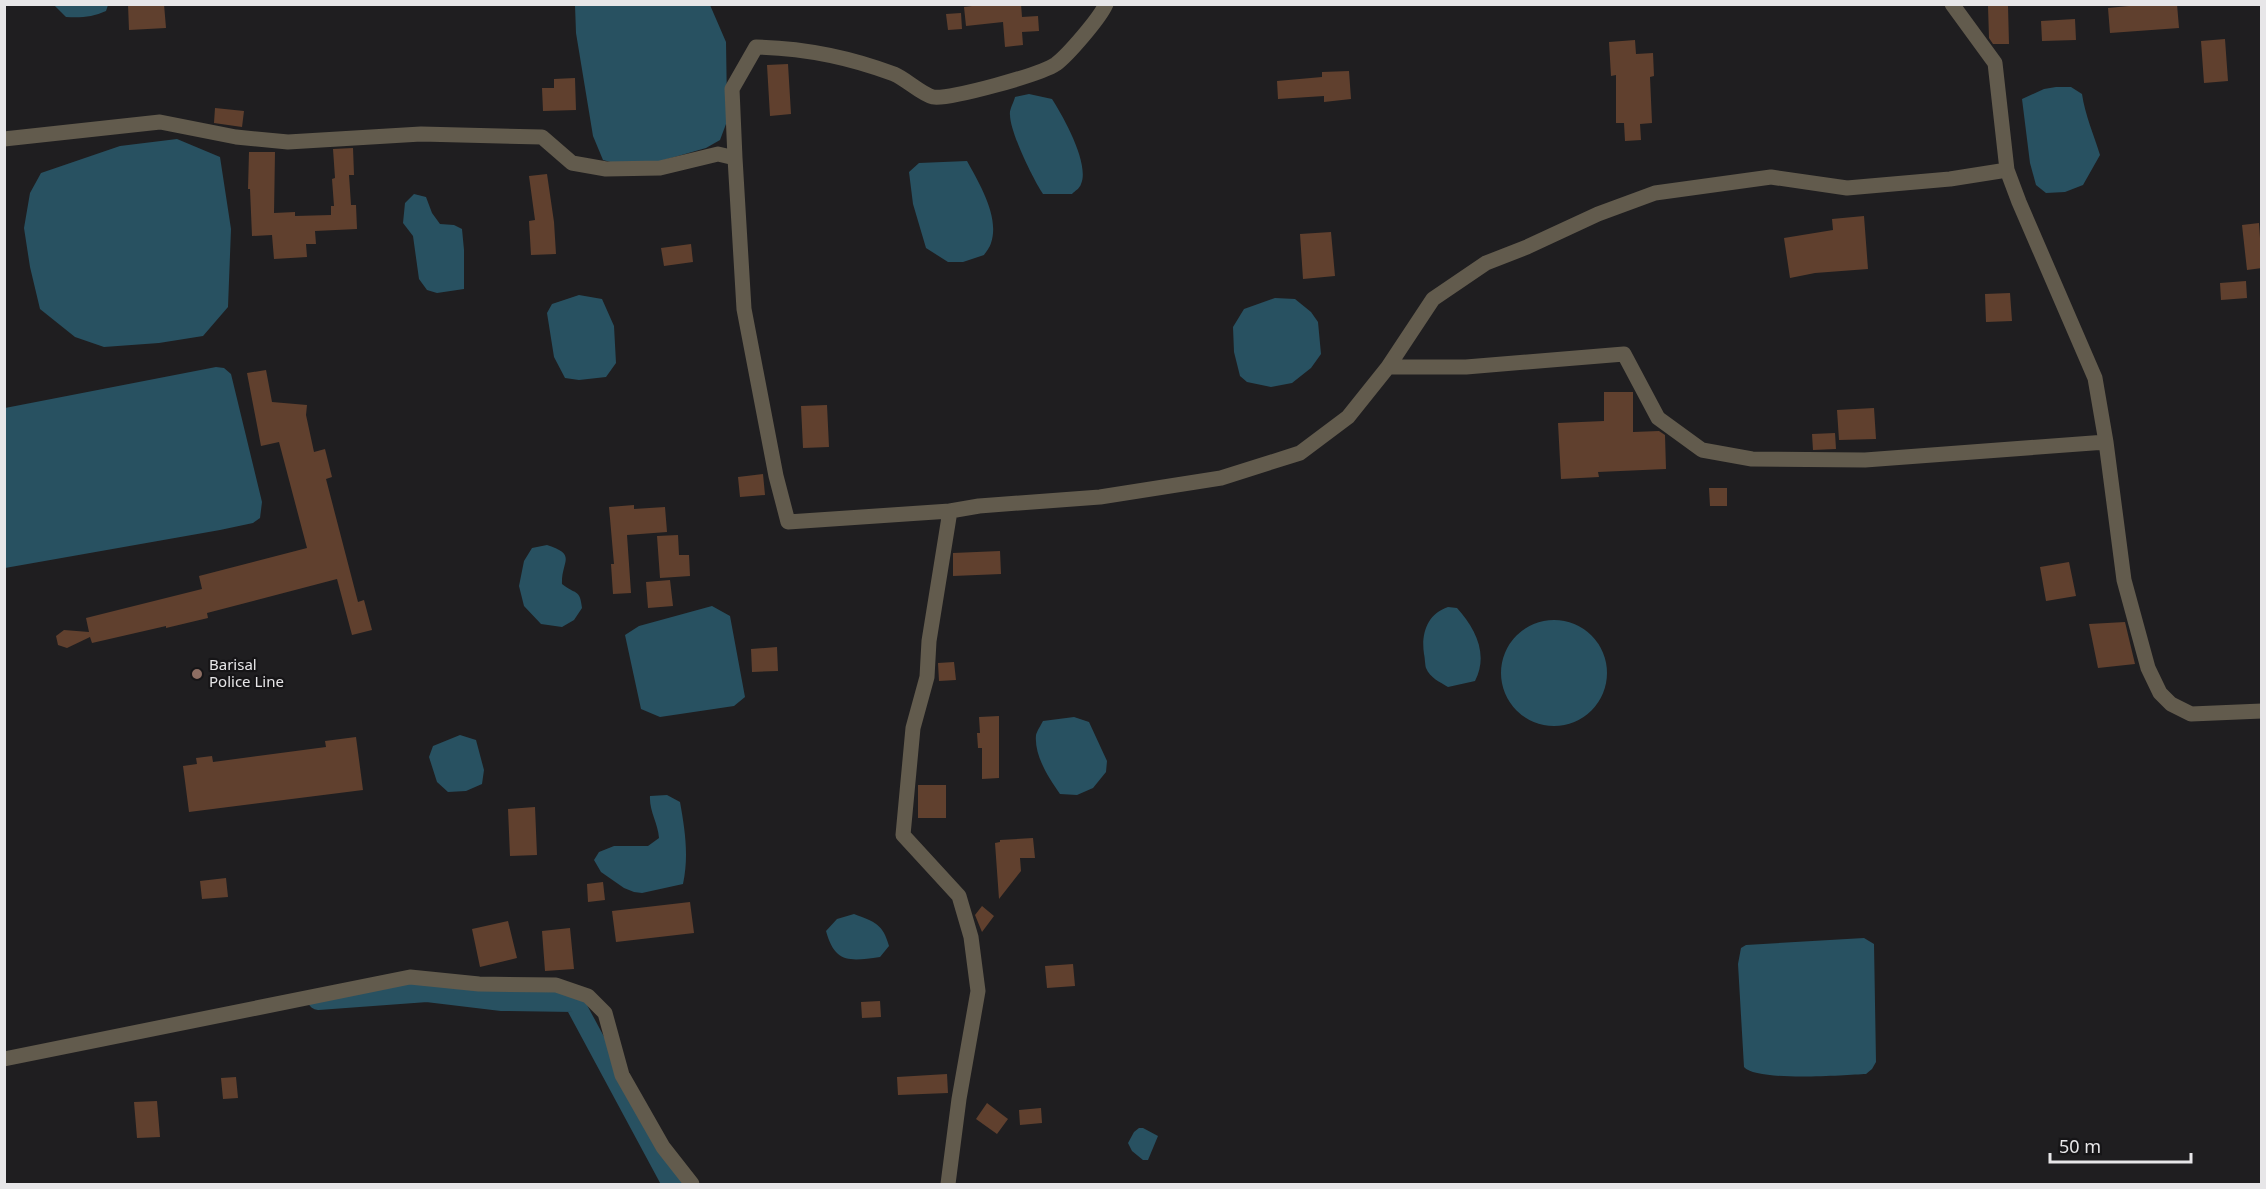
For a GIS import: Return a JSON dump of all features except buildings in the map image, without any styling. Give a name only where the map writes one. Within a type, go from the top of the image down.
[{"type":"street","points":[[1106,4],[1073,48],[1055,65],[963,94],[933,97],[895,75],[824,54],[789,48],[756,47],[732,88],[744,309],[776,476],[788,522],[950,511],[979,506],[1100,497],[1221,478],[1300,453],[1347,417],[1388,367],[1433,299],[1486,263],[1598,214],[1654,193],[1771,177],[1847,188],[1950,179],[2007,170]]},
{"type":"street","points":[[1952,4],[1995,63],[2007,170],[2095,378],[2124,580],[2148,668],[2160,693],[2171,704],[2191,714],[2262,711]]},
{"type":"street","points":[[4,139],[160,122],[236,137],[288,142],[421,135],[542,137],[572,163],[606,169],[660,168],[718,154],[735,158]]},
{"type":"street","points":[[1388,367],[1466,367],[1624,354],[1658,418],[1702,450],[1752,459],[1865,460],[2106,442]]},
{"type":"street","points":[[948,1185],[959,1099],[978,991],[971,938],[959,896],[903,835],[913,729],[927,677],[929,641],[950,511]]},
{"type":"street","points":[[4,1059],[410,977],[479,984],[556,985],[588,996],[605,1013],[622,1076],[663,1147],[692,1185]]},
{"type":"water","points":[[54,5],[108,5],[106,11],[92,16],[66,17]]},
{"type":"water","points":[[575,5],[710,5],[726,42],[726,124],[720,140],[706,148],[650,164],[618,164],[603,160],[593,136],[576,33]]},
{"type":"water","points":[[2071,87],[2082,94],[2100,155],[2083,185],[2065,192],[2046,193],[2036,185],[2030,163],[2022,99],[2044,89]]},
{"type":"water","points":[[1029,94],[1052,99],[1074,140],[1083,175],[1079,188],[1072,194],[1043,194],[1023,155],[1011,123],[1010,113],[1015,97]]},
{"type":"water","points":[[177,139],[220,157],[231,229],[228,307],[203,336],[159,343],[104,347],[75,337],[40,309],[24,228],[30,193],[41,173],[120,146]]},
{"type":"water","points":[[967,161],[991,211],[993,233],[984,255],[963,262],[948,262],[926,248],[913,204],[909,172],[919,163]]},
{"type":"water","points":[[414,194],[426,197],[432,213],[440,224],[454,225],[462,229],[464,289],[437,293],[427,290],[419,279],[413,236],[403,223],[405,203]]},
{"type":"water","points":[[579,295],[602,299],[614,326],[616,363],[606,377],[579,380],[565,378],[554,357],[547,313],[552,304]]},
{"type":"water","points":[[1275,298],[1295,299],[1311,312],[1318,322],[1321,354],[1311,368],[1292,383],[1271,387],[1247,382],[1240,376],[1234,352],[1233,327],[1244,309]]},
{"type":"water","points":[[216,367],[224,368],[231,374],[262,502],[260,518],[253,523],[220,530],[5,568],[5,408]]},
{"type":"water","points":[[547,545],[562,552],[565,556],[562,584],[578,595],[581,602],[582,608],[574,620],[562,627],[541,624],[524,606],[519,586],[524,561],[532,548]]},
{"type":"water","points":[[712,606],[730,616],[745,697],[734,706],[660,717],[641,709],[625,635],[639,626]]},
{"type":"water","points":[[1448,607],[1457,608],[1469,624],[1478,642],[1481,661],[1475,681],[1448,687],[1428,671],[1423,647],[1425,632],[1430,620],[1435,614]]},
{"type":"water","points":[[1554,620],[1574,624],[1591,636],[1603,653],[1607,673],[1603,693],[1591,710],[1574,722],[1554,726],[1534,722],[1517,710],[1505,693],[1501,673],[1505,653],[1517,636],[1534,624]]},
{"type":"water","points":[[1074,717],[1089,722],[1107,761],[1106,772],[1093,788],[1077,795],[1060,794],[1040,759],[1036,735],[1043,721]]},
{"type":"water","points":[[460,735],[476,740],[484,770],[482,784],[466,791],[448,792],[437,782],[429,757],[433,746]]},
{"type":"water","points":[[667,795],[680,802],[686,853],[683,884],[642,893],[624,888],[601,872],[594,860],[599,852],[614,846],[648,846],[659,838],[650,796]]},
{"type":"water","points":[[854,914],[881,928],[889,946],[880,957],[845,958],[834,950],[826,931],[837,919]]},
{"type":"water","points":[[1864,938],[1874,944],[1876,1062],[1872,1069],[1866,1074],[1783,1076],[1752,1072],[1744,1067],[1738,964],[1741,948],[1746,945]]},
{"type":"water","points":[[1139,1128],[1158,1136],[1148,1160],[1143,1160],[1132,1151],[1128,1143]]},
{"type":"waterway","points":[[318,1000],[427,992],[502,1001],[574,1002],[672,1184]]},
{"type":"place","name":"Barisal Police Line","points":[[197,674]]}]
